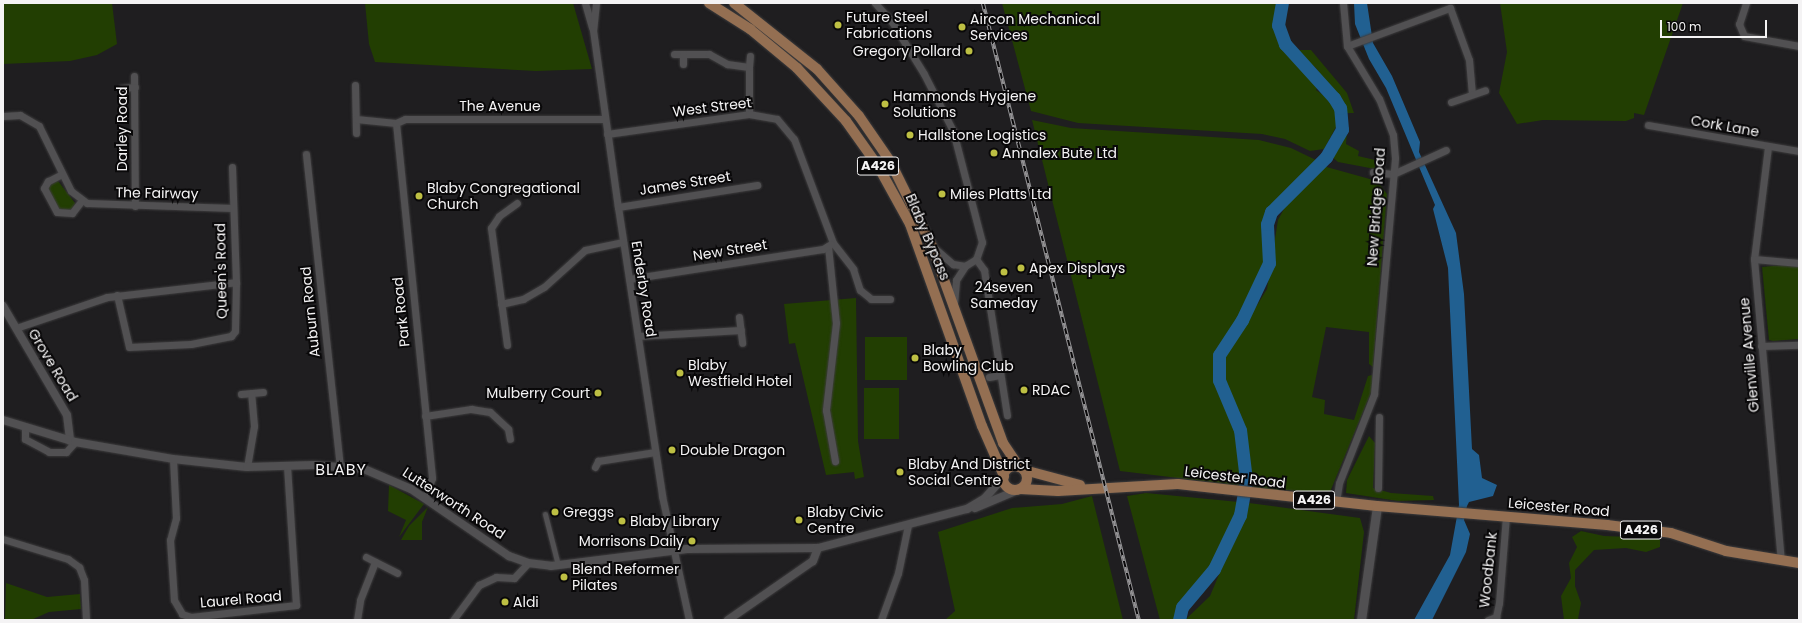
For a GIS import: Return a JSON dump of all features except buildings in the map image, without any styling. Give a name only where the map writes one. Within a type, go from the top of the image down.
[{"type":"main road","name":"Blaby Bypass","points":[[709,3],[750,29],[797,68],[846,121],[878,166],[910,224],[1004,476]]},
{"type":"main road","name":"Blaby Bypass","points":[[734,3],[806,59],[859,116],[890,161],[931,244],[954,304],[1003,443],[1021,468]]},
{"type":"main road","points":[[1021,468],[1027,480],[1019,489],[1008,487],[1004,476],[1008,469],[1021,468]]},
{"type":"main road","name":"Leicester Road","points":[[1021,468],[1090,488]]},
{"type":"main road","name":"Leicester Road","points":[[1019,489],[1050,491],[1178,484],[1336,502],[1506,516],[1671,533],[1726,552],[1799,563]]},
{"type":"main road","points":[[1361,620],[1377,506]]},
{"type":"street","name":"Enderby Road","points":[[585,3],[593,30],[607,134],[655,452],[672,551],[689,620]]},
{"type":"street","name":"Enderby Road","points":[[593,30],[596,3]]},
{"type":"street","points":[[875,3],[892,22],[924,74],[953,131],[982,242],[976,259],[965,266],[956,280],[954,304]]},
{"type":"street","name":"New Bridge Road","points":[[1336,502],[1339,483],[1365,424],[1378,371],[1394,146],[1390,128],[1368,77],[1347,46],[1343,3]]},
{"type":"street","points":[[1746,3],[1739,24],[1744,36],[1799,46]]},
{"type":"street","points":[[1347,46],[1376,36],[1449,5],[1469,60],[1472,94]]},
{"type":"street","points":[[674,54],[709,54],[727,64],[749,67]]},
{"type":"street","points":[[683,54],[683,64]]},
{"type":"street","points":[[749,114],[750,56]]},
{"type":"street","name":"Darley Road","points":[[134,76],[135,206]]},
{"type":"street","points":[[355,85],[356,133]]},
{"type":"street","points":[[122,88],[134,88]]},
{"type":"street","points":[[1451,102],[1485,90]]},
{"type":"street","name":"West Street","points":[[607,134],[749,114],[777,118],[791,133],[831,245]]},
{"type":"street","points":[[3,116],[20,115],[39,126],[71,191],[82,200],[72,213],[57,212],[44,188],[48,181],[62,174]]},
{"type":"street","points":[[356,120],[386,119],[396,123]]},
{"type":"street","name":"The Avenue","points":[[396,123],[411,119],[605,119]]},
{"type":"street","name":"Park Road","points":[[396,123],[432,478],[425,497]]},
{"type":"street","name":"Cork Lane","points":[[1648,125],[1768,147],[1799,150]]},
{"type":"street","name":"Glenville Avenue","points":[[1768,147],[1754,259],[1781,561]]},
{"type":"street","points":[[1373,172],[1393,174],[1411,164],[1446,150]]},
{"type":"street","name":"Auburn Road","points":[[306,154],[340,466]]},
{"type":"street","name":"Queen's Road","points":[[117,295],[129,347],[191,344],[231,336],[235,331],[236,282],[232,167]]},
{"type":"street","name":"James Street","points":[[618,207],[757,185]]},
{"type":"street","name":"The Fairway","points":[[82,200],[94,205],[233,208]]},
{"type":"street","points":[[507,345],[491,228],[499,216],[517,203]]},
{"type":"street","points":[[501,304],[523,299],[544,287],[585,250],[623,242]]},
{"type":"street","points":[[931,244],[953,264],[965,266]]},
{"type":"street","points":[[831,245],[853,269],[860,290],[871,298],[890,299]]},
{"type":"street","points":[[831,245],[836,323],[826,410],[835,461]]},
{"type":"street","name":"New Street","points":[[629,279],[831,245]]},
{"type":"street","points":[[976,259],[984,270],[1007,415]]},
{"type":"street","points":[[1754,259],[1799,263]]},
{"type":"street","points":[[16,328],[117,295],[236,282]]},
{"type":"street","name":"Grove Road","points":[[3,306],[67,415],[72,441]]},
{"type":"street","points":[[740,317],[742,343]]},
{"type":"street","points":[[638,336],[741,330]]},
{"type":"street","points":[[1761,346],[1799,345]]},
{"type":"street","points":[[989,377],[1000,376]]},
{"type":"street","points":[[241,394],[263,392]]},
{"type":"street","points":[[247,467],[254,426],[251,393]]},
{"type":"street","points":[[425,416],[472,409],[490,412],[508,430],[510,439]]},
{"type":"street","points":[[1378,488],[1375,475],[1379,417]]},
{"type":"street","name":"Lutterworth Road","points":[[3,420],[72,441],[172,459],[247,467],[287,465],[340,466],[381,474],[425,497],[489,544],[528,563],[554,566],[672,551]]},
{"type":"street","points":[[1365,424],[1379,432]]},
{"type":"street","points":[[25,427],[23,434],[27,442],[49,452],[66,452],[72,441]]},
{"type":"street","points":[[596,467],[598,461],[655,452]]},
{"type":"street","name":"Laurel Road","points":[[172,459],[175,524],[170,540],[174,600],[182,614],[191,617],[296,605],[287,465]]},
{"type":"street","points":[[967,509],[985,498],[1004,476]]},
{"type":"street","points":[[672,551],[818,548],[991,504],[1019,489]]},
{"type":"street","points":[[545,514],[557,560]]},
{"type":"street","name":"Woodbank","points":[[1488,620],[1496,617],[1499,603],[1506,516]]},
{"type":"street","points":[[880,620],[898,573],[908,525]]},
{"type":"street","points":[[3,539],[68,559],[79,567],[84,580],[86,620]]},
{"type":"street","points":[[728,620],[813,561],[818,548]]},
{"type":"street","points":[[366,557],[397,573]]},
{"type":"street","points":[[357,620],[360,600],[375,562]]},
{"type":"street","points":[[453,620],[478,585],[496,577],[514,578],[528,563]]},
{"type":"green space","points":[[3,3],[112,3],[117,44],[97,55],[70,61],[3,64]]},
{"type":"green space","points":[[365,3],[573,3],[592,69],[536,71],[375,62],[369,44]]},
{"type":"green space","points":[[1002,3],[1276,3],[1274,31],[1286,54],[1315,78],[1319,84],[1316,90],[1332,101],[1338,115],[1337,125],[1324,149],[1310,151],[1285,139],[1262,134],[1078,123],[1031,111]]},
{"type":"green space","points":[[1500,3],[1683,3],[1644,115],[1634,113],[1634,118],[1626,121],[1543,120],[1517,124],[1499,93],[1507,52]]},
{"type":"green space","points":[[1300,50],[1311,50],[1347,93],[1354,113],[1347,113],[1316,68],[1299,54]]},
{"type":"green space","points":[[1348,119],[1346,144],[1359,151],[1358,156],[1375,160],[1375,169],[1338,162],[1331,156]]},
{"type":"green space","points":[[1032,120],[1071,128],[1259,140],[1291,148],[1318,161],[1268,213],[1264,233],[1267,264],[1217,358],[1216,380],[1239,432],[1245,481],[1237,485],[1120,471]]},
{"type":"green space","points":[[1323,166],[1377,181],[1387,194],[1373,367],[1369,364],[1369,332],[1326,327],[1312,397],[1325,400],[1324,414],[1354,420],[1368,376],[1372,375],[1372,390],[1330,492],[1259,489],[1250,485],[1246,439],[1225,377],[1226,356],[1267,289],[1278,220],[1285,207]]},
{"type":"green space","points":[[58,181],[75,203],[74,208],[62,212],[48,195],[49,183]]},
{"type":"green space","points":[[1784,265],[1799,267],[1799,339],[1773,341],[1769,340],[1762,267]]},
{"type":"green space","points":[[856,298],[858,441],[864,477],[855,479],[854,472],[826,475],[795,343],[789,344],[784,304]]},
{"type":"green space","points":[[865,337],[907,337],[907,380],[865,380]]},
{"type":"green space","points":[[864,388],[899,388],[899,439],[864,439]]},
{"type":"green space","points":[[1369,436],[1375,443],[1373,488],[1391,493],[1433,496],[1434,500],[1398,501],[1346,493],[1347,480]]},
{"type":"green space","points":[[389,485],[424,504],[399,537],[406,520],[388,511]]},
{"type":"green space","points":[[1146,493],[1239,502],[1238,510],[1207,578],[1184,601],[1177,620],[1160,620],[1127,496]]},
{"type":"green space","points":[[1092,496],[1123,620],[945,620],[955,611],[938,532],[1012,508],[1062,504]]},
{"type":"green space","points":[[1249,503],[1360,518],[1364,532],[1354,620],[1185,620],[1210,596]]},
{"type":"green space","points":[[428,507],[422,522],[422,540],[401,540],[409,526]]},
{"type":"green space","points":[[1581,531],[1604,536],[1655,538],[1660,540],[1660,547],[1646,552],[1626,548],[1594,550],[1575,570],[1575,586],[1581,603],[1578,619],[1564,620],[1561,596],[1571,578],[1569,563],[1577,547],[1572,537]]},
{"type":"green space","points":[[6,583],[47,597],[80,594],[81,609],[49,612],[31,620],[5,620]]},
{"type":"water","points":[[1354,3],[1367,3],[1373,43],[1392,76],[1420,142],[1419,152],[1456,233],[1464,294],[1472,449],[1479,455],[1482,478],[1497,485],[1493,496],[1469,502],[1467,506],[1464,520],[1470,534],[1466,552],[1432,620],[1414,620],[1450,555],[1459,505],[1448,268],[1433,209],[1435,205],[1386,88],[1369,59],[1355,24]]},
{"type":"waterway","points":[[1179,620],[1182,607],[1214,569],[1240,515],[1246,480],[1240,430],[1219,380],[1219,355],[1242,320],[1269,263],[1267,224],[1271,212],[1326,157],[1342,129],[1340,108],[1334,98],[1285,44],[1278,25],[1282,3]]},
{"type":"railway","points":[[983,3],[1139,620]]},
{"type":"place","name":"Future Steel Fabrications","points":[[838,25]]},
{"type":"place","name":"Aircon Mechanical Services","points":[[962,27]]},
{"type":"place","name":"Gregory Pollard","points":[[969,51]]},
{"type":"place","name":"Hammonds Hygiene Solutions","points":[[885,104]]},
{"type":"place","name":"Hallstone Logistics","points":[[910,135]]},
{"type":"place","name":"Annalex Bute Ltd","points":[[994,153]]},
{"type":"place","name":"Miles Platts Ltd","points":[[942,194]]},
{"type":"place","name":"Blaby Congregational Church","points":[[419,196]]},
{"type":"place","name":"Apex Displays","points":[[1021,268]]},
{"type":"place","name":"24seven Sameday","points":[[1004,272]]},
{"type":"place","name":"Blaby Bowling Club","points":[[915,358]]},
{"type":"place","name":"Blaby Westfield Hotel","points":[[680,373]]},
{"type":"place","name":"RDAC","points":[[1024,390]]},
{"type":"place","name":"Mulberry Court","points":[[598,393]]},
{"type":"place","name":"Double Dragon","points":[[672,450]]},
{"type":"place","name":"Blaby And District Social Centre","points":[[900,472]]},
{"type":"place","name":"Greggs","points":[[555,512]]},
{"type":"place","name":"Blaby Civic Centre","points":[[799,520]]},
{"type":"place","name":"Blaby Library","points":[[622,521]]},
{"type":"place","name":"Morrisons Daily","points":[[692,541]]},
{"type":"place","name":"Blend Reformer Pilates","points":[[564,577]]},
{"type":"place","name":"Aldi","points":[[505,602]]},
{"type":"district","name":"BLABY","points":[[341,470]]}]
